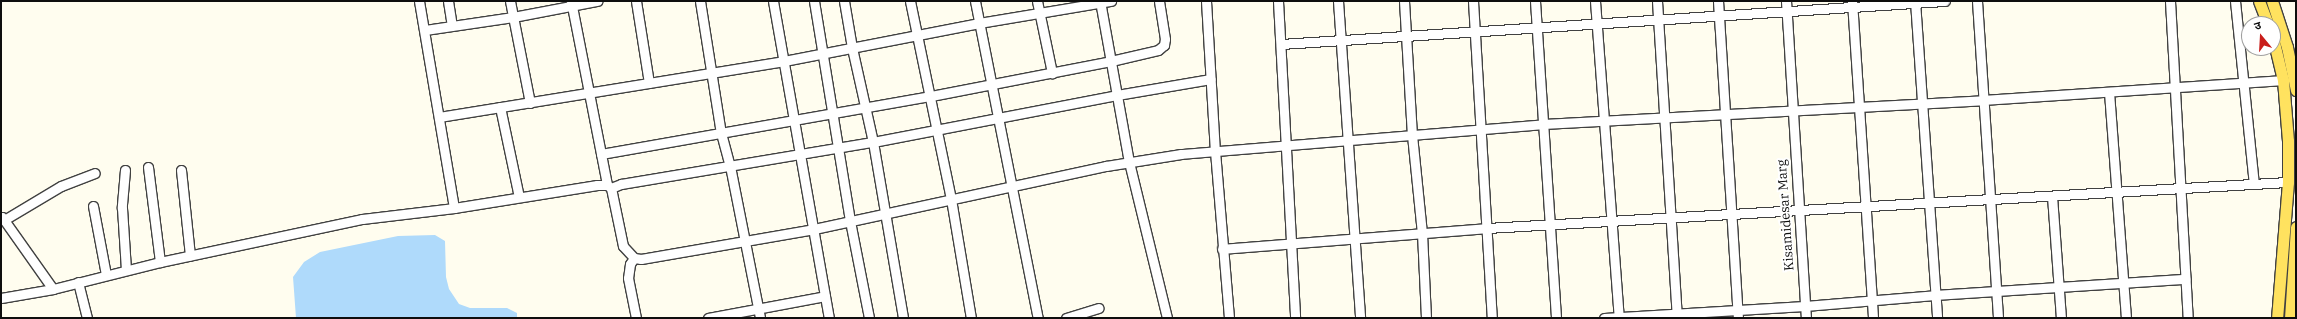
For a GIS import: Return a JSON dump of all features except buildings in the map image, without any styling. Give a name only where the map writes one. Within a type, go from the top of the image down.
[{"type":"main road","points":[[2260,1],[2265,16]]},
{"type":"main road","points":[[2272,1],[2287,47],[2295,77],[2296,90]]},
{"type":"main road","points":[[2277,56],[2283,80],[2288,141],[2288,182],[2277,318]]},
{"type":"main road","points":[[2283,80],[2295,77]]},
{"type":"main road","points":[[2290,318],[2295,264],[2296,227]]},
{"type":"street","points":[[420,1],[454,208]]},
{"type":"street","points":[[448,1],[452,26]]},
{"type":"street","points":[[510,1],[530,102]]},
{"type":"street","points":[[425,30],[513,17],[571,4],[597,1]]},
{"type":"street","points":[[636,1],[649,83]]},
{"type":"street","points":[[700,1],[722,133],[746,242],[760,318]]},
{"type":"street","points":[[773,1],[829,318]]},
{"type":"street","points":[[814,1],[824,53],[850,221],[869,318]]},
{"type":"street","points":[[844,1],[852,48],[873,142],[884,214],[903,318]]},
{"type":"street","points":[[910,1],[931,96],[971,318]]},
{"type":"street","points":[[975,1],[1038,318]]},
{"type":"street","points":[[1037,1],[1052,73]]},
{"type":"street","points":[[440,117],[784,61],[979,23],[1111,1]]},
{"type":"street","points":[[601,154],[931,96],[1111,62],[1162,48],[1165,39],[1159,1]]},
{"type":"street","points":[[1206,1],[1222,249],[1229,318]]},
{"type":"street","points":[[1278,1],[1287,145],[1295,318]]},
{"type":"street","points":[[1338,1],[1356,238],[1360,318]]},
{"type":"street","points":[[1404,1],[1412,134],[1422,233],[1426,318]]},
{"type":"street","points":[[1473,1],[1482,130],[1492,318]]},
{"type":"street","points":[[1535,1],[1556,318]]},
{"type":"street","points":[[1595,1],[1619,318]]},
{"type":"street","points":[[1657,1],[1672,218],[1677,316]]},
{"type":"street","points":[[1718,1],[1738,314]]},
{"type":"street","points":[[1281,44],[1718,15],[1786,6],[1945,1]]},
{"type":"street","points":[[1977,1],[1998,318]]},
{"type":"street","points":[[2170,1],[2188,318]]},
{"type":"street","points":[[2235,1],[2245,83],[2254,184]]},
{"type":"street","points":[[1100,2],[1129,162],[1167,318]]},
{"type":"street","points":[[1915,2],[1937,318]]},
{"type":"street","points":[[1853,3],[1873,318]]},
{"type":"street","points":[[571,4],[601,154],[623,246],[634,258],[651,258],[814,229],[1129,162],[1215,151],[1543,124],[1664,119],[2283,80]]},
{"type":"street","name":"Kisamidesar Marg","points":[[1786,6],[1806,318]]},
{"type":"street","points":[[1,298],[53,289],[160,262],[362,219],[454,208],[597,184],[609,186],[873,142],[1117,95],[1211,79]]},
{"type":"street","points":[[2109,92],[2115,192],[2126,318]]},
{"type":"street","points":[[500,107],[519,197]]},
{"type":"street","points":[[148,167],[160,262]]},
{"type":"street","points":[[125,170],[122,208],[126,270]]},
{"type":"street","points":[[181,170],[190,256]]},
{"type":"street","points":[[53,289],[3,218],[61,186],[95,173]]},
{"type":"street","points":[[1222,249],[1292,242],[1487,228],[1732,215],[1928,202],[1991,201],[2181,187],[2288,182]]},
{"type":"street","points":[[2052,196],[2061,318]]},
{"type":"street","points":[[93,206],[106,275]]},
{"type":"street","points":[[634,258],[630,264],[628,278],[636,318]]},
{"type":"street","points":[[1604,318],[1738,314],[1805,306],[1935,295],[2185,279]]},
{"type":"street","points":[[78,282],[87,318]]},
{"type":"street","points":[[708,318],[825,296]]},
{"type":"street","points":[[1066,318],[1099,308]]},
{"type":"water","points":[[435,235],[445,241],[446,277],[449,289],[459,304],[470,308],[507,308],[517,313],[517,318],[296,318],[293,277],[304,262],[320,252],[398,236]]}]
